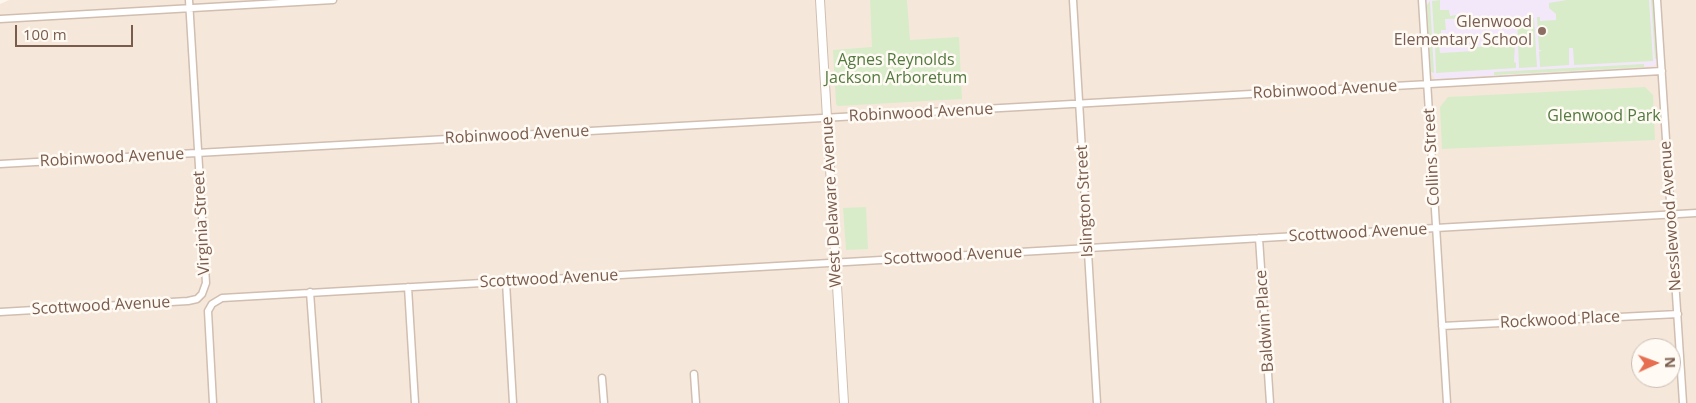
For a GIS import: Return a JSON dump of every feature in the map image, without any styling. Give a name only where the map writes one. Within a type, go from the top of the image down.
[{"type":"street","name":"Virginia Street","points":[[189,0],[206,283],[201,296]]},
{"type":"street","points":[[0,19],[333,0]]},
{"type":"street","name":"West Delaware Avenue","points":[[820,0],[844,403]]},
{"type":"street","name":"Islington Street","points":[[1073,0],[1097,403]]},
{"type":"street","name":"Collins Street","points":[[1422,0],[1447,403]]},
{"type":"street","name":"Nesslewood Avenue","points":[[1657,0],[1683,403]]},
{"type":"street","name":"Robinwood Avenue","points":[[0,164],[1662,71]]},
{"type":"street","name":"Scottwood Avenue","points":[[213,403],[208,311],[212,304],[222,298],[1696,213]]},
{"type":"street","name":"Baldwin Place","points":[[1259,238],[1270,403]]},
{"type":"street","points":[[506,282],[514,403]]},
{"type":"street","points":[[408,287],[415,403]]},
{"type":"street","points":[[310,292],[318,403]]},
{"type":"street","name":"Scottwood Avenue","points":[[0,312],[188,301],[198,299],[201,296]]},
{"type":"street","name":"Rockwood Place","points":[[1442,326],[1678,314]]},
{"type":"street","points":[[694,374],[696,403]]},
{"type":"street","points":[[602,378],[604,403]]},
{"type":"shaded area","points":[[9,0],[1696,0],[1696,403],[0,403],[0,4]]},
{"type":"shaded area","name":"Glenwood Elementary School","points":[[1426,0],[1654,0],[1658,63],[1654,66],[1435,79],[1431,72]]},
{"type":"green space","name":"Agnes Reynolds Jackson Arboretum","points":[[870,0],[907,0],[910,40],[959,37],[962,99],[838,106],[836,104],[833,50],[872,47]]},
{"type":"green space","points":[[1440,0],[1440,10],[1449,10],[1450,16],[1470,13],[1470,18],[1445,19],[1446,30],[1441,30],[1441,34],[1434,35],[1432,1]]},
{"type":"green space","points":[[1567,0],[1649,0],[1653,61],[1574,65],[1573,48],[1569,48],[1569,65],[1540,67],[1539,52],[1542,50],[1539,50],[1537,17],[1540,17],[1540,21],[1556,20],[1556,14],[1549,8],[1549,3]]},
{"type":"green space","points":[[1651,0],[1654,0],[1657,58],[1655,59]]},
{"type":"green space","points":[[1430,1],[1434,73],[1431,72],[1427,5]]},
{"type":"green space","points":[[1517,18],[1534,18],[1537,67],[1519,68]]},
{"type":"green space","points":[[1435,45],[1439,45],[1440,53],[1475,51],[1475,47],[1515,45],[1514,62],[1516,63],[1516,68],[1436,73]]},
{"type":"green space","points":[[1644,64],[1644,67],[1494,75],[1494,72]]},
{"type":"green space","name":"Glenwood Park","points":[[1645,87],[1653,95],[1655,140],[1442,149],[1440,107],[1448,97]]},
{"type":"green space","points":[[866,207],[868,249],[846,250],[843,208]]},
{"type":"place","name":"Glenwood Elementary School","points":[[1542,31]]}]
